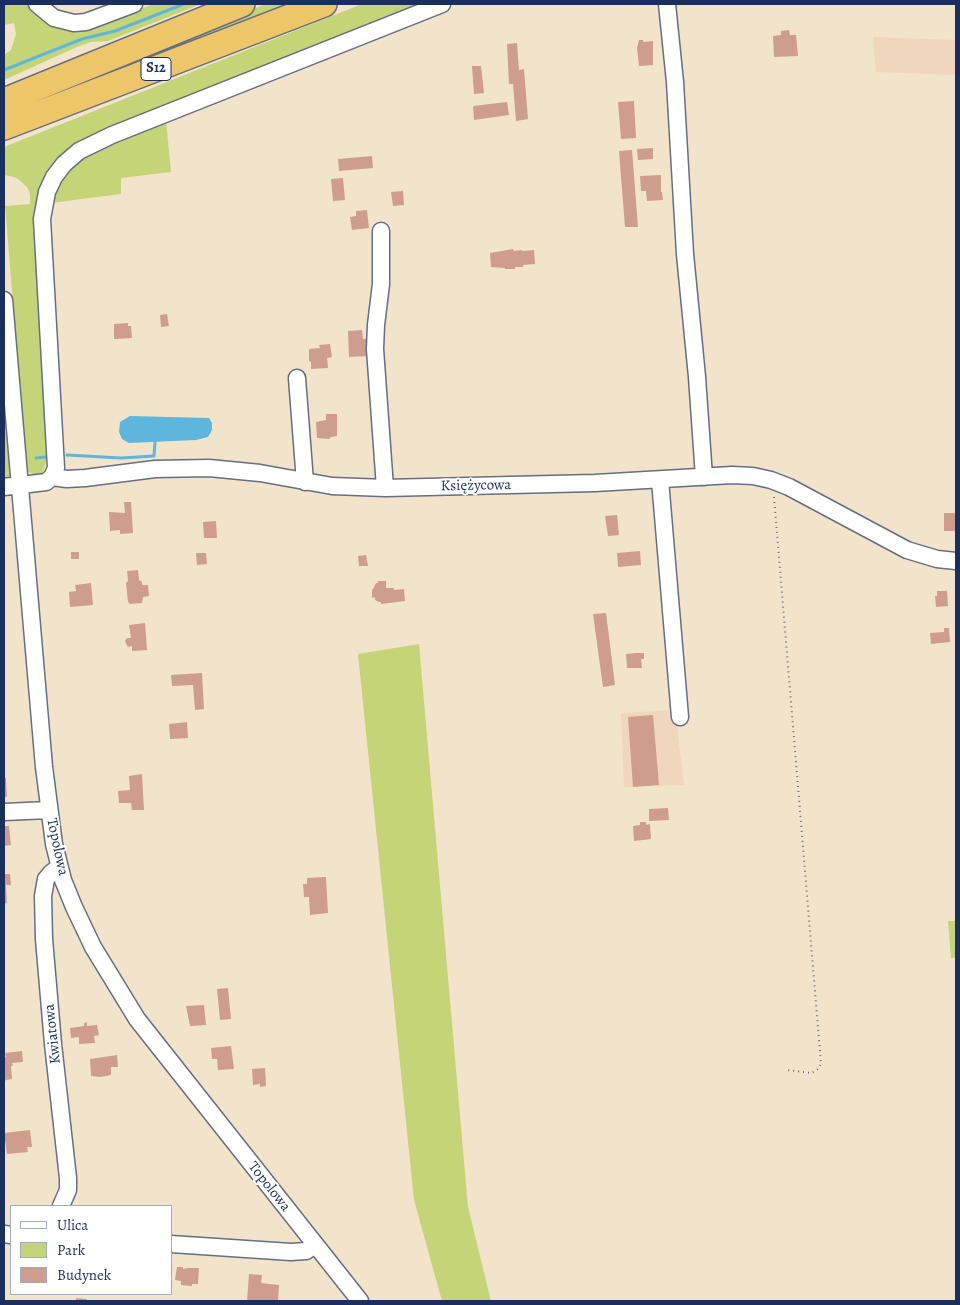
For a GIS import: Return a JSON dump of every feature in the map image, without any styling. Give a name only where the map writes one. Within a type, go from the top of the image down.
[{"type":"highway","name":"S12","points":[[4,102],[242,4]]},
{"type":"highway","name":"S12","points":[[4,127],[324,4]]},
{"type":"street","points":[[37,4],[54,18],[74,23],[86,22],[134,4]]},
{"type":"street","points":[[52,477],[55,472],[56,462],[42,219],[47,192],[58,171],[78,151],[105,138],[442,4]]},
{"type":"street","points":[[667,4],[675,82],[685,254],[698,377],[704,477]]},
{"type":"street","points":[[381,231],[381,284],[375,349],[385,488]]},
{"type":"street","name":"Topolowa","points":[[4,300],[12,487],[49,810],[54,844],[74,907],[93,947],[136,1019],[360,1301]]},
{"type":"street","points":[[297,378],[305,482]]},
{"type":"street","name":"Księżycowa","points":[[12,487],[46,482],[52,477],[67,479],[85,478],[155,469],[209,468],[260,473],[332,486],[385,488],[660,480],[744,475],[776,482],[895,545],[919,554],[956,561]]},
{"type":"street","points":[[660,480],[680,716]]},
{"type":"street","points":[[4,812],[49,810]]},
{"type":"street","name":"Kwiatowa","points":[[60,867],[51,872],[46,879],[43,896],[44,939],[53,1044],[68,1178],[68,1190],[61,1205]]},
{"type":"street","points":[[172,1244],[299,1252],[306,1251],[315,1245]]},
{"type":"path","points":[[776,482],[774,490],[775,514],[821,1064],[812,1073],[787,1070]]},
{"type":"shaded area","points":[[873,37],[956,40],[956,75],[876,72]]},
{"type":"shaded area","points":[[675,710],[684,785],[624,787],[621,713]]},
{"type":"green space","points":[[4,4],[29,4],[39,18],[53,26],[79,30],[90,29],[153,4],[201,4],[108,41],[91,42],[77,47],[4,80],[4,55],[11,50],[16,34],[14,23],[4,25]]},
{"type":"green space","points":[[266,4],[291,4],[4,119],[4,109],[90,74],[93,79],[102,76],[100,70]]},
{"type":"green space","points":[[362,4],[424,4],[76,143],[55,163],[46,176],[48,455],[42,475],[27,471],[5,206],[30,204],[30,194],[27,187],[18,179],[4,175],[4,147]]},
{"type":"green space","points":[[166,120],[171,172],[121,178],[121,194],[51,203],[62,178],[78,159],[104,145]]},
{"type":"green space","points":[[4,368],[12,475],[4,481]]},
{"type":"green space","points":[[419,644],[468,1207],[491,1301],[442,1301],[414,1200],[358,654]]},
{"type":"green space","points":[[948,921],[956,921],[956,958],[951,958]]},
{"type":"water","points":[[130,416],[209,418],[212,423],[212,430],[208,437],[196,440],[129,443],[122,439],[119,432],[120,422]]},
{"type":"building","points":[[789,30],[790,35],[796,35],[798,56],[774,57],[773,36],[781,35],[781,31]]},
{"type":"building","points":[[639,40],[643,40],[643,42],[653,41],[653,65],[639,66],[637,48]]},
{"type":"building","points":[[517,43],[519,70],[524,69],[528,119],[516,121],[513,84],[509,84],[507,44]]},
{"type":"building","points":[[472,66],[481,66],[484,93],[474,94]]},
{"type":"building","points":[[634,101],[636,138],[621,139],[618,102]]},
{"type":"building","points":[[507,102],[509,115],[474,120],[473,106]]},
{"type":"building","points":[[653,148],[653,159],[638,160],[637,149]]},
{"type":"building","points":[[632,150],[638,227],[625,227],[619,151]]},
{"type":"building","points":[[372,156],[373,168],[339,171],[338,159]]},
{"type":"building","points":[[661,175],[663,200],[647,201],[646,191],[641,191],[640,176]]},
{"type":"building","points":[[343,178],[345,200],[333,201],[331,179]]},
{"type":"building","points":[[403,191],[404,205],[393,206],[391,192]]},
{"type":"building","points":[[367,210],[369,228],[352,230],[350,217],[356,216],[356,211]]},
{"type":"building","points":[[513,249],[514,251],[534,250],[535,264],[515,267],[515,269],[491,267],[490,253]]},
{"type":"building","points":[[167,314],[169,326],[161,327],[160,315]]},
{"type":"building","points":[[128,323],[128,326],[131,326],[132,338],[114,339],[114,324]]},
{"type":"building","points":[[362,330],[363,339],[366,339],[368,356],[349,357],[348,331]]},
{"type":"building","points":[[330,344],[332,357],[327,358],[328,368],[311,369],[309,349],[320,348],[319,345]]},
{"type":"building","points":[[326,414],[337,414],[337,436],[329,439],[317,438],[316,422],[326,420]]},
{"type":"building","points":[[124,502],[131,502],[133,533],[120,534],[120,530],[110,531],[109,512],[125,513]]},
{"type":"building","points":[[944,513],[956,513],[956,531],[944,531]]},
{"type":"building","points":[[617,515],[619,535],[608,536],[605,516]]},
{"type":"building","points":[[216,521],[217,538],[204,538],[203,522]]},
{"type":"building","points":[[640,551],[641,565],[618,567],[617,553]]},
{"type":"building","points":[[71,552],[79,552],[79,559],[71,559]]},
{"type":"building","points":[[196,553],[206,553],[207,564],[197,565]]},
{"type":"building","points":[[366,555],[368,566],[359,566],[358,556]]},
{"type":"building","points":[[138,570],[139,580],[142,582],[142,585],[148,585],[149,596],[143,597],[142,603],[130,604],[128,602],[126,583],[128,581],[127,571]]},
{"type":"building","points":[[378,581],[386,581],[386,588],[394,588],[394,590],[404,589],[405,601],[381,604],[381,602],[375,600],[375,597],[372,598],[372,590]]},
{"type":"building","points":[[91,583],[93,605],[70,607],[69,592],[76,591],[75,585]]},
{"type":"building","points":[[937,591],[947,591],[948,606],[936,607],[935,596],[937,596]]},
{"type":"building","points":[[606,613],[615,685],[603,687],[593,614]]},
{"type":"building","points":[[145,623],[147,650],[132,651],[132,646],[128,647],[125,641],[127,638],[131,638],[129,625]]},
{"type":"building","points":[[944,628],[949,628],[950,642],[931,644],[930,633],[944,632]]},
{"type":"building","points":[[644,653],[644,659],[641,659],[642,668],[627,668],[626,654]]},
{"type":"building","points":[[202,673],[204,709],[195,710],[193,685],[172,686],[171,675]]},
{"type":"building","points":[[653,715],[659,785],[633,787],[628,717]]},
{"type":"building","points":[[187,722],[188,738],[170,739],[169,724]]},
{"type":"building","points":[[142,774],[144,810],[132,810],[131,803],[119,803],[118,791],[130,790],[129,776]]},
{"type":"building","points":[[4,778],[6,778],[7,797],[4,797]]},
{"type":"building","points":[[668,808],[669,820],[649,821],[649,809]]},
{"type":"building","points":[[640,822],[646,822],[646,825],[650,824],[651,839],[634,841],[633,826],[640,825]]},
{"type":"building","points":[[4,826],[9,826],[11,845],[4,846]]},
{"type":"building","points":[[4,874],[10,874],[11,885],[6,885],[7,903],[4,904]]},
{"type":"building","points":[[326,877],[328,913],[310,915],[309,897],[304,897],[303,884],[307,884],[307,878]]},
{"type":"building","points":[[228,988],[231,1019],[220,1020],[217,989]]},
{"type":"building","points":[[204,1005],[206,1025],[190,1026],[186,1006]]},
{"type":"building","points":[[87,1022],[87,1026],[97,1025],[99,1035],[94,1036],[95,1043],[79,1044],[79,1037],[71,1038],[70,1028],[84,1026],[84,1023]]},
{"type":"building","points":[[231,1046],[234,1069],[218,1070],[217,1059],[212,1059],[211,1048]]},
{"type":"building","points":[[22,1051],[23,1062],[12,1063],[12,1079],[4,1082],[5,1053]]},
{"type":"building","points":[[117,1055],[118,1067],[111,1067],[111,1075],[91,1076],[90,1059]]},
{"type":"building","points":[[265,1068],[266,1086],[260,1087],[260,1084],[253,1085],[252,1069]]},
{"type":"building","points":[[30,1130],[32,1147],[27,1147],[28,1152],[7,1154],[4,1133]]},
{"type":"building","points":[[177,1267],[183,1267],[183,1269],[199,1268],[198,1284],[192,1284],[192,1286],[181,1285],[181,1281],[175,1280]]},
{"type":"building","points":[[249,1274],[262,1275],[261,1283],[279,1285],[278,1301],[247,1301]]},
{"type":"building","points":[[76,1298],[87,1299],[87,1301],[76,1301]]},
{"type":"waterway","points":[[4,70],[82,39],[115,31],[184,4]]},
{"type":"waterway","points":[[67,455],[121,458],[154,456],[155,442]]},
{"type":"waterway","points":[[36,458],[46,457]]}]
